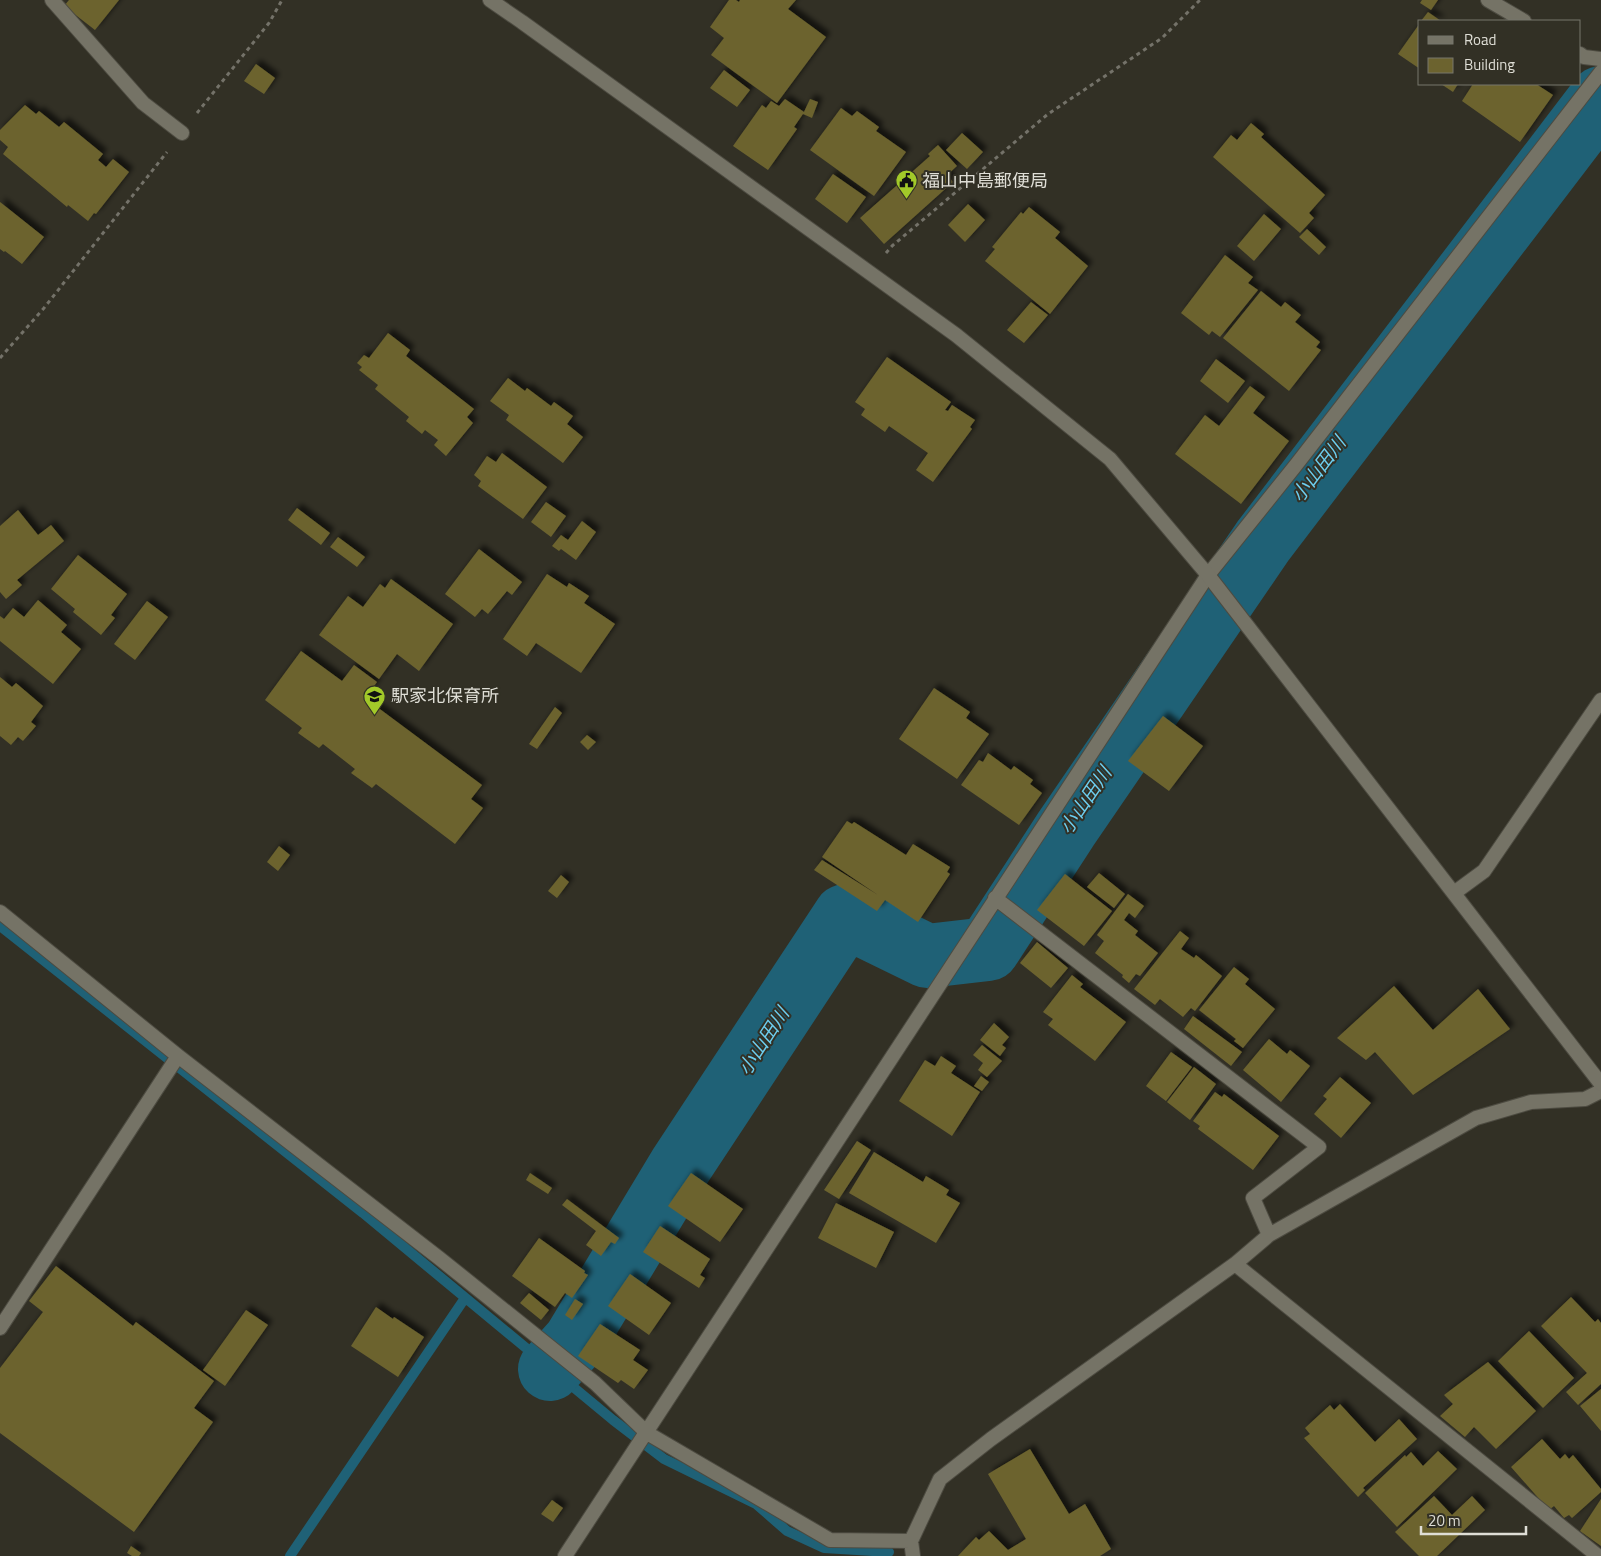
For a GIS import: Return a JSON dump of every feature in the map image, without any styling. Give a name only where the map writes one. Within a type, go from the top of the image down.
[{"type":"street","points":[[52,0],[143,103],[182,133]]},
{"type":"street","points":[[490,0],[956,335],[1110,459],[1208,574],[1601,1084]]},
{"type":"street","points":[[1488,0],[1522,20]]},
{"type":"street","points":[[1581,55],[1584,57],[1601,59]]},
{"type":"street","points":[[565,1556],[1208,574],[1302,457],[1601,72]]},
{"type":"street","points":[[1454,893],[1484,871],[1601,700]]},
{"type":"street","points":[[995,898],[1319,1146],[1253,1198],[1269,1235]]},
{"type":"street","points":[[0,912],[178,1056],[446,1264],[595,1383],[647,1433],[830,1540],[911,1541]]},
{"type":"street","points":[[0,1328],[178,1056]]},
{"type":"street","points":[[913,1556],[911,1541],[940,1479],[990,1439],[1235,1264],[1269,1235],[1476,1118],[1530,1102],[1585,1099],[1601,1091]]},
{"type":"street","points":[[1235,1264],[1598,1556]]},
{"type":"path","points":[[0,358],[44,308],[269,23],[282,0]]},
{"type":"path","points":[[870,273],[892,246],[1048,114],[1162,38],[1200,0]]},
{"type":"building","points":[[69,0],[119,0],[95,30],[64,6]]},
{"type":"building","points":[[729,0],[739,2],[740,0],[796,0],[788,9],[826,37],[777,103],[711,55],[724,38],[710,27]]},
{"type":"building","points":[[1422,0],[1438,0],[1431,10],[1420,3]]},
{"type":"building","points":[[1428,12],[1440,20],[1422,20]]},
{"type":"building","points":[[1418,26],[1418,68],[1398,54]]},
{"type":"building","points":[[256,64],[275,78],[264,94],[244,81]]},
{"type":"building","points":[[724,70],[750,90],[737,107],[710,88]]},
{"type":"building","points":[[1442,85],[1457,85],[1453,92]]},
{"type":"building","points":[[1472,85],[1538,85],[1553,95],[1520,142],[1462,101]]},
{"type":"building","points":[[785,99],[804,112],[810,99],[818,102],[812,118],[803,114],[794,127],[797,129],[768,170],[733,146],[762,105],[766,108],[771,101],[779,106]]},
{"type":"building","points":[[25,105],[36,114],[39,111],[59,127],[64,122],[103,154],[98,160],[106,167],[113,159],[129,172],[96,214],[94,213],[88,221],[68,205],[67,207],[3,154],[8,147],[0,140],[0,130]]},
{"type":"building","points":[[841,108],[852,116],[857,111],[879,127],[876,131],[906,152],[874,196],[810,150]]},
{"type":"building","points":[[1251,123],[1264,134],[1261,137],[1325,195],[1309,213],[1314,218],[1300,233],[1213,157],[1231,135],[1237,140]]},
{"type":"building","points":[[962,133],[983,152],[967,169],[946,150]]},
{"type":"building","points":[[938,145],[957,166],[947,175],[953,182],[884,244],[860,218],[930,156],[928,154]]},
{"type":"building","points":[[833,174],[866,197],[847,223],[815,199]]},
{"type":"building","points":[[0,202],[44,237],[22,264],[0,249]]},
{"type":"building","points":[[968,204],[985,220],[965,242],[948,225]]},
{"type":"building","points":[[1029,207],[1060,232],[1055,238],[1088,266],[1050,314],[985,261],[995,249],[992,247],[1021,212],[1023,214]]},
{"type":"building","points":[[1264,214],[1281,229],[1254,261],[1237,246]]},
{"type":"building","points":[[1307,229],[1326,247],[1319,255],[1299,237]]},
{"type":"building","points":[[1225,255],[1253,277],[1248,283],[1258,290],[1220,337],[1212,331],[1209,335],[1181,313]]},
{"type":"building","points":[[1261,291],[1281,307],[1285,302],[1301,315],[1295,322],[1320,342],[1316,347],[1321,350],[1289,391],[1223,338]]},
{"type":"building","points":[[1031,302],[1048,315],[1024,343],[1007,330]]},
{"type":"building","points":[[388,333],[410,350],[406,356],[474,409],[467,417],[473,423],[446,456],[434,445],[438,440],[425,430],[422,434],[406,421],[409,417],[375,389],[378,385],[359,370],[362,367],[357,363],[364,355],[369,358]]},
{"type":"building","points":[[887,357],[951,402],[945,410],[948,411],[952,405],[975,420],[970,427],[972,429],[933,482],[916,470],[928,453],[889,426],[885,432],[861,415],[865,409],[855,402]]},
{"type":"building","points":[[1216,359],[1245,381],[1228,403],[1200,381]]},
{"type":"building","points":[[508,378],[525,391],[527,388],[551,406],[554,402],[573,416],[567,424],[583,437],[563,463],[506,420],[509,415],[490,401]]},
{"type":"building","points":[[1250,386],[1265,397],[1253,413],[1289,441],[1241,504],[1175,454],[1205,415],[1219,426]]},
{"type":"building","points":[[502,453],[547,487],[523,519],[478,486],[481,481],[474,475],[487,456],[496,462]]},
{"type":"building","points":[[546,502],[566,516],[551,537],[531,522]]},
{"type":"building","points":[[297,508],[330,533],[321,545],[288,520]]},
{"type":"building","points":[[18,510],[38,535],[51,525],[64,541],[17,580],[22,585],[6,599],[0,592],[0,526]]},
{"type":"building","points":[[582,521],[596,532],[576,560],[561,549],[559,551],[552,546],[561,535],[568,540]]},
{"type":"building","points":[[338,537],[365,557],[357,567],[330,547]]},
{"type":"building","points":[[479,549],[522,582],[512,595],[507,591],[488,614],[482,609],[475,617],[445,594]]},
{"type":"building","points":[[78,555],[127,594],[111,615],[115,618],[101,635],[73,612],[75,609],[51,589]]},
{"type":"building","points":[[547,574],[567,587],[569,583],[589,596],[584,603],[615,624],[581,673],[536,643],[527,656],[503,639]]},
{"type":"building","points":[[391,579],[453,624],[419,671],[397,654],[379,679],[319,635],[348,596],[363,607],[380,584],[385,588]]},
{"type":"building","points":[[38,600],[67,625],[61,632],[81,649],[53,684],[0,641],[0,616],[4,619],[13,608],[24,617]]},
{"type":"building","points":[[147,601],[168,617],[135,660],[114,644]]},
{"type":"building","points":[[301,651],[342,681],[354,665],[377,682],[365,698],[482,785],[471,799],[483,808],[455,844],[376,784],[372,788],[351,773],[355,769],[323,744],[319,748],[298,733],[302,728],[265,700]]},
{"type":"building","points":[[0,677],[12,687],[16,683],[43,706],[31,722],[36,726],[23,741],[18,737],[11,745],[0,736]]},
{"type":"building","points":[[934,688],[970,712],[966,718],[989,734],[957,779],[899,739]]},
{"type":"building","points":[[555,707],[562,713],[537,749],[529,744]]},
{"type":"building","points":[[1163,716],[1203,746],[1169,791],[1128,761]]},
{"type":"building","points":[[587,735],[596,742],[588,750],[580,742]]},
{"type":"building","points":[[988,753],[1011,770],[1014,766],[1033,780],[1030,784],[1042,793],[1019,825],[961,785],[979,760],[983,762]]},
{"type":"building","points":[[847,821],[852,824],[854,822],[906,855],[913,844],[950,867],[947,872],[950,874],[918,922],[885,900],[877,911],[814,870],[822,860],[878,895],[822,857]]},
{"type":"building","points":[[279,846],[290,855],[278,871],[267,862]]},
{"type":"building","points":[[1099,873],[1125,894],[1114,908],[1087,887]]},
{"type":"building","points":[[1065,874],[1112,911],[1084,946],[1037,910]]},
{"type":"building","points":[[561,875],[569,882],[557,898],[548,891]]},
{"type":"building","points":[[1128,894],[1144,906],[1135,918],[1129,913],[1124,920],[1138,931],[1135,935],[1158,953],[1140,976],[1136,974],[1129,983],[1122,977],[1123,975],[1095,953],[1104,941],[1097,935]]},
{"type":"building","points":[[1180,931],[1189,938],[1181,949],[1194,958],[1196,955],[1222,976],[1195,1011],[1191,1008],[1183,1017],[1160,999],[1155,1005],[1134,989]]},
{"type":"building","points":[[1037,942],[1068,968],[1051,988],[1020,963]]},
{"type":"building","points":[[1234,967],[1249,979],[1245,984],[1275,1009],[1243,1048],[1234,1041],[1236,1039],[1199,1010]]},
{"type":"building","points":[[1072,975],[1083,984],[1080,987],[1126,1022],[1095,1061],[1048,1025],[1053,1019],[1043,1012]]},
{"type":"building","points":[[1394,986],[1433,1030],[1478,989],[1510,1029],[1413,1095],[1375,1052],[1366,1060],[1337,1038]]},
{"type":"building","points":[[1193,1016],[1242,1052],[1231,1066],[1184,1029]]},
{"type":"building","points":[[994,1023],[1009,1037],[1002,1045],[1006,1048],[1000,1056],[980,1040]]},
{"type":"building","points":[[1269,1039],[1287,1054],[1290,1050],[1310,1066],[1281,1102],[1243,1070]]},
{"type":"building","points":[[982,1045],[1002,1061],[987,1077],[978,1070],[983,1063],[973,1055]]},
{"type":"building","points":[[1171,1052],[1192,1067],[1166,1101],[1146,1086]]},
{"type":"building","points":[[941,1056],[956,1066],[951,1073],[980,1092],[952,1136],[899,1101],[925,1060],[935,1066]]},
{"type":"building","points":[[1194,1067],[1216,1084],[1190,1120],[1167,1102]]},
{"type":"building","points":[[981,1076],[989,1082],[982,1091],[974,1086]]},
{"type":"building","points":[[1340,1077],[1371,1103],[1341,1138],[1314,1114],[1327,1099],[1323,1096]]},
{"type":"building","points":[[1215,1092],[1222,1097],[1224,1094],[1279,1136],[1253,1170],[1198,1129],[1200,1126],[1193,1121]]},
{"type":"building","points":[[857,1141],[871,1150],[839,1199],[824,1190]]},
{"type":"building","points":[[874,1152],[923,1182],[926,1176],[949,1190],[946,1195],[960,1203],[936,1243],[849,1193]]},
{"type":"building","points":[[530,1173],[552,1188],[548,1194],[526,1180]]},
{"type":"building","points":[[691,1173],[743,1209],[720,1242],[668,1206]]},
{"type":"building","points":[[567,1199],[619,1238],[615,1244],[611,1242],[601,1256],[586,1245],[596,1231],[562,1205]]},
{"type":"building","points":[[836,1203],[894,1232],[876,1268],[818,1238]]},
{"type":"building","points":[[660,1226],[710,1259],[700,1275],[705,1278],[699,1288],[643,1252]]},
{"type":"building","points":[[539,1238],[588,1275],[572,1298],[565,1293],[555,1307],[512,1276]]},
{"type":"building","points":[[56,1266],[133,1326],[136,1322],[214,1381],[194,1408],[213,1422],[134,1532],[0,1433],[0,1368],[43,1312],[29,1301]]},
{"type":"building","points":[[630,1274],[671,1303],[649,1335],[608,1306]]},
{"type":"building","points":[[529,1293],[549,1310],[541,1320],[520,1303]]},
{"type":"building","points":[[1571,1297],[1595,1322],[1598,1319],[1601,1323],[1601,1384],[1578,1405],[1566,1392],[1587,1373],[1541,1326]]},
{"type":"building","points":[[575,1299],[583,1304],[572,1320],[565,1315]]},
{"type":"building","points":[[376,1307],[424,1337],[398,1377],[351,1346]]},
{"type":"building","points":[[246,1310],[268,1325],[225,1386],[203,1370]]},
{"type":"building","points":[[600,1324],[640,1350],[633,1360],[648,1370],[634,1389],[621,1380],[618,1383],[578,1356]]},
{"type":"building","points":[[1529,1331],[1574,1378],[1543,1408],[1498,1361]]},
{"type":"building","points":[[1488,1362],[1536,1411],[1496,1449],[1474,1427],[1465,1437],[1440,1416],[1453,1404],[1444,1395]]},
{"type":"building","points":[[1601,1389],[1601,1431],[1580,1406]]},
{"type":"building","points":[[1340,1404],[1375,1442],[1399,1419],[1417,1439],[1363,1488],[1365,1490],[1358,1497],[1304,1438],[1310,1434],[1305,1428],[1330,1405],[1334,1410]]},
{"type":"building","points":[[1542,1439],[1560,1459],[1565,1454],[1569,1459],[1573,1455],[1601,1489],[1601,1492],[1572,1518],[1569,1515],[1564,1518],[1554,1506],[1549,1510],[1511,1467]]},
{"type":"building","points":[[1030,1449],[1069,1514],[1085,1504],[1111,1549],[1100,1556],[958,1556],[976,1537],[979,1540],[989,1531],[1008,1550],[1026,1539],[988,1474]]},
{"type":"building","points":[[1438,1451],[1457,1469],[1397,1527],[1365,1493],[1405,1455],[1406,1457],[1411,1452],[1423,1466]]},
{"type":"building","points":[[1434,1496],[1452,1515],[1472,1496],[1485,1510],[1437,1556],[1419,1556],[1395,1532]]},
{"type":"building","points":[[1601,1499],[1601,1546],[1580,1531]]},
{"type":"building","points":[[552,1500],[563,1508],[553,1522],[541,1514]]},
{"type":"building","points":[[131,1546],[141,1553],[139,1556],[132,1556],[127,1553]]},
{"type":"waterway","name":"小山田川","points":[[550,1369],[575,1341],[681,1165],[845,916],[927,956],[988,949],[1066,829],[1263,541],[1601,98]]},
{"type":"waterway","points":[[0,926],[363,1213],[613,1420],[664,1459],[756,1504],[787,1531],[824,1548],[889,1552]]},
{"type":"waterway","points":[[290,1556],[465,1298]]},
{"type":"place","name":"福山中島郵便局","points":[[906,200]]},
{"type":"place","name":"駅家北保育所","points":[[375,715]]}]
